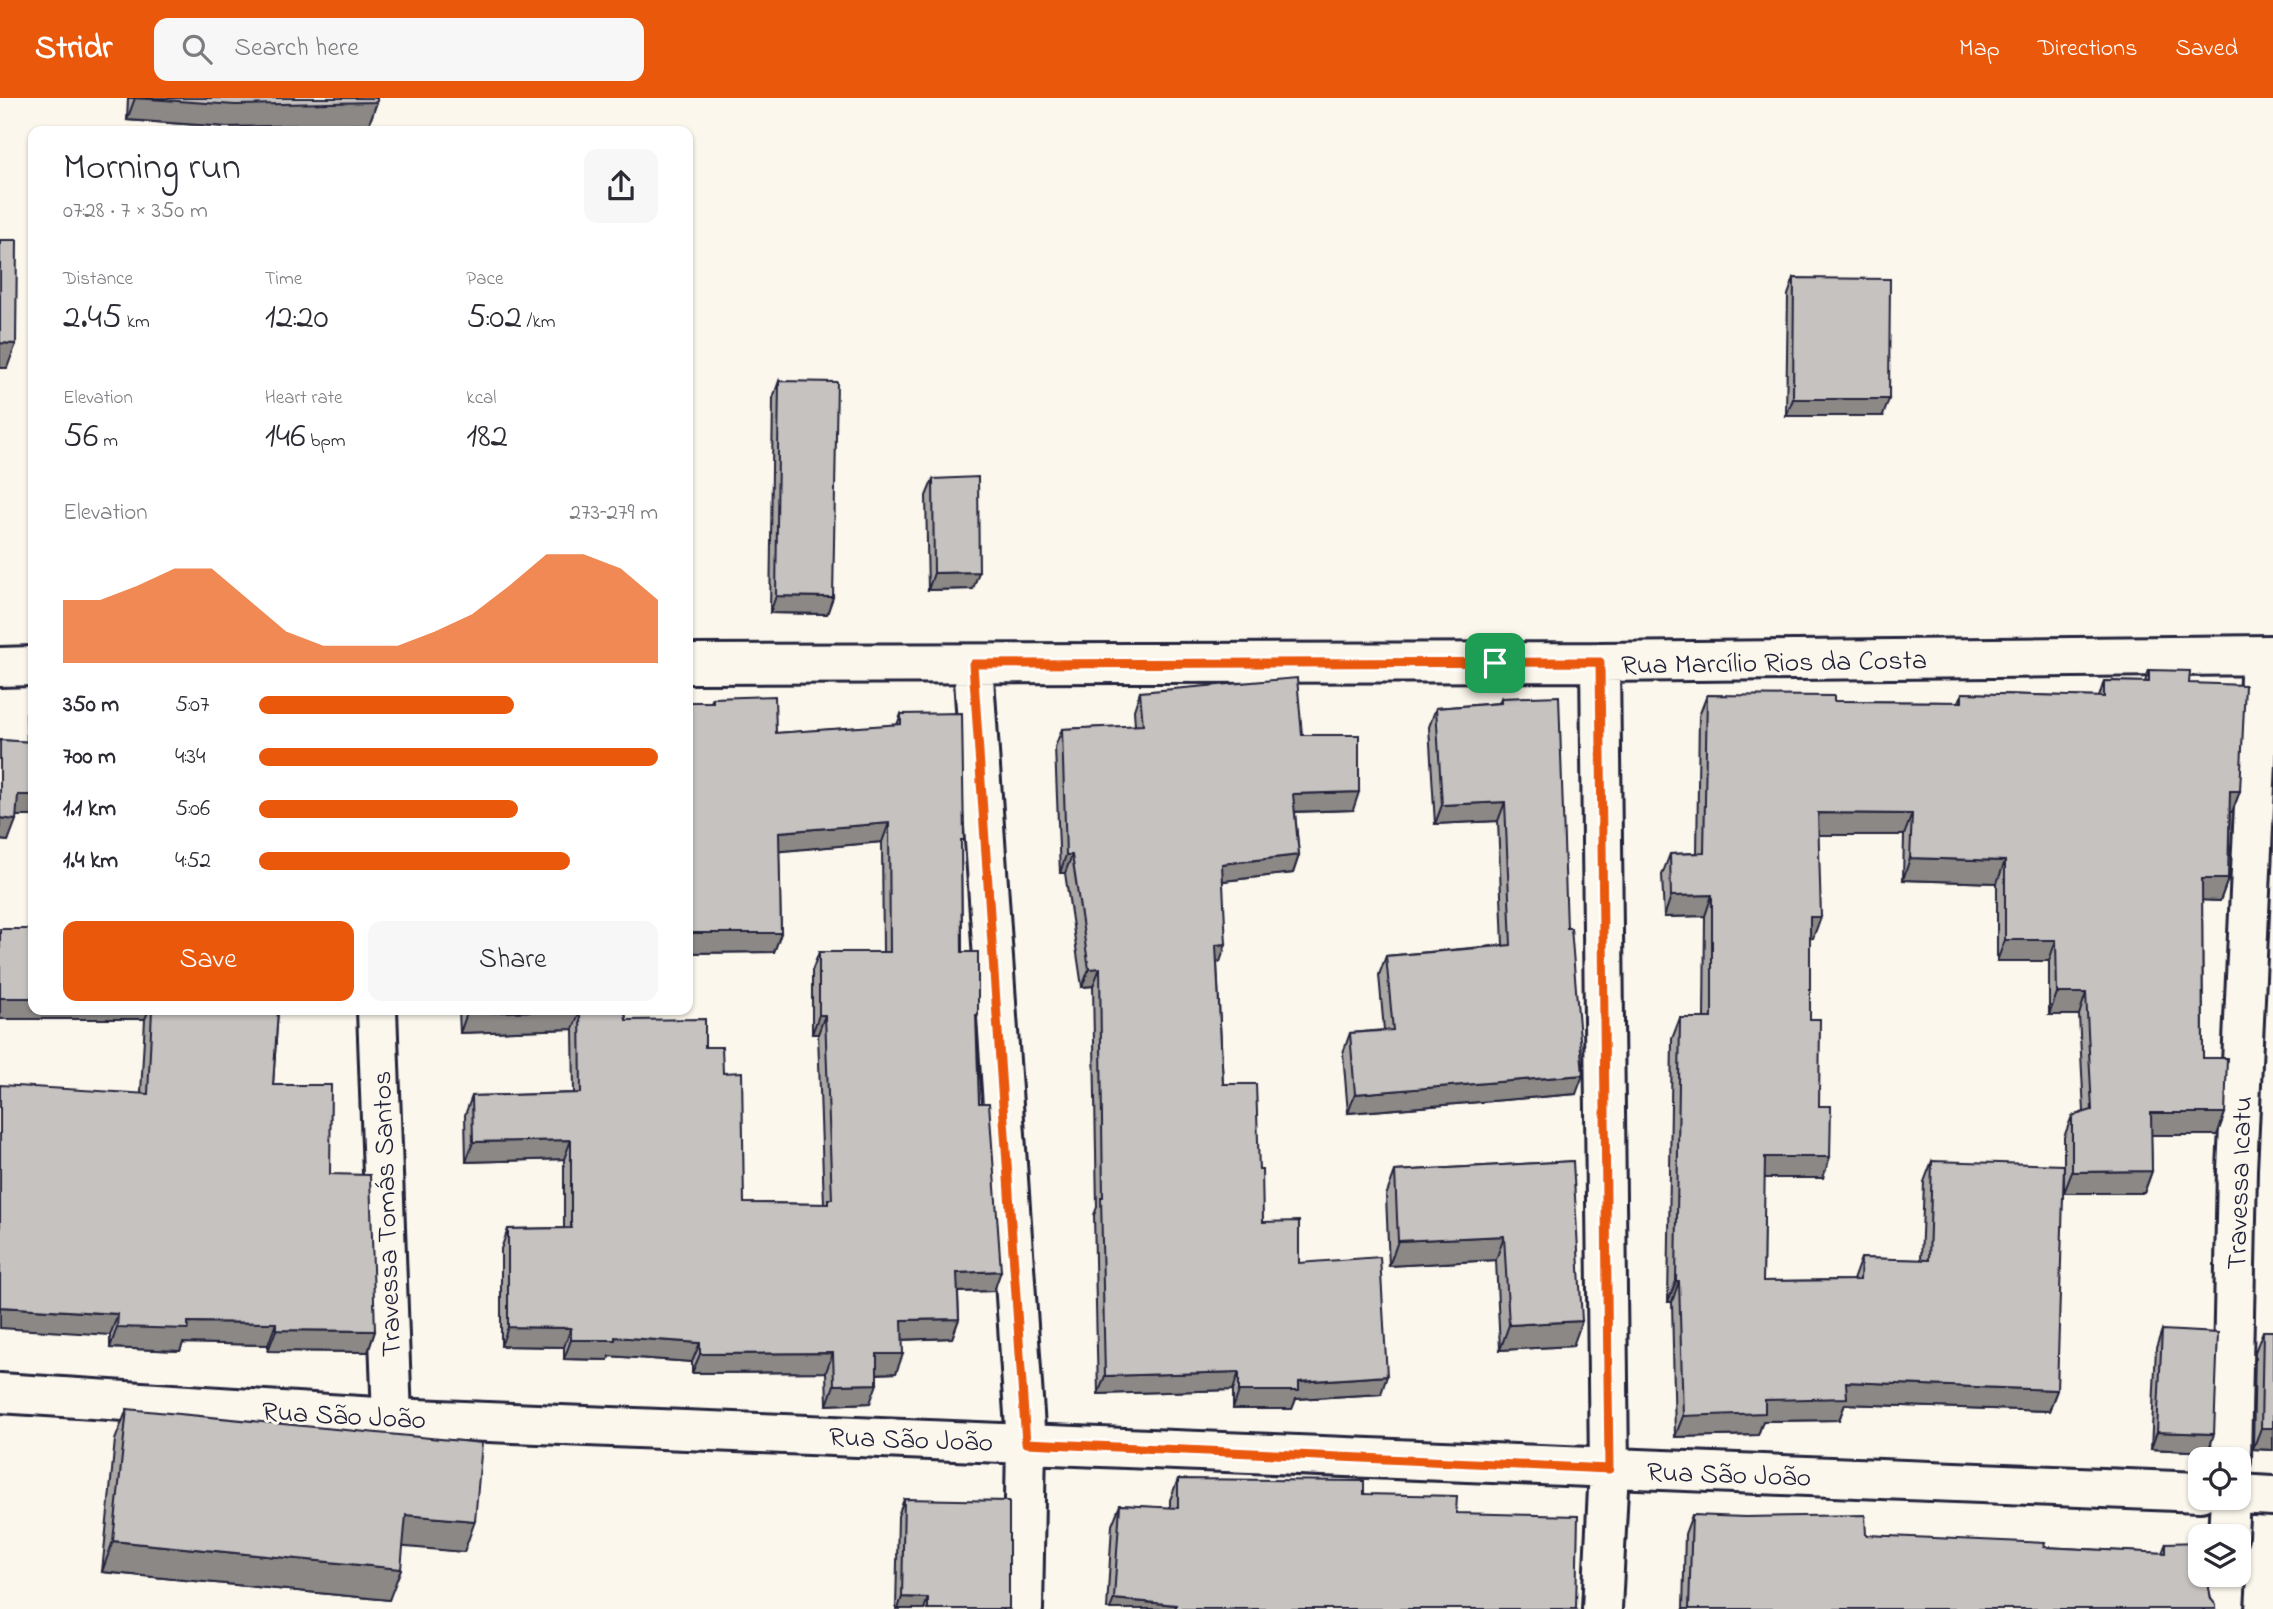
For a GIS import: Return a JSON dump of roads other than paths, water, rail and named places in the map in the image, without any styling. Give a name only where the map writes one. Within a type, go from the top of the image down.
[{"type":"street","name":"Rua Marcílio Rios da Costa","points":[[693,664],[1600,662],[2267,656]]},
{"type":"street","name":"Travessa Icatu","points":[[2231,1447],[2237,1170],[2267,656]]},
{"type":"street","points":[[1600,662],[1609,1469],[1602,1609]]},
{"type":"street","points":[[973,664],[1026,1443],[1023,1609]]},
{"type":"street","points":[[0,667],[28,666]]},
{"type":"street","name":"Travessa Tomás Santos","points":[[377,1015],[392,1418]]},
{"type":"street","name":"Rua São João","points":[[0,1393],[392,1418],[2188,1492]]},
{"type":"street","points":[[2251,1495],[2273,1496]]},
{"type":"street","points":[[2224,1609],[2225,1587]]}]
